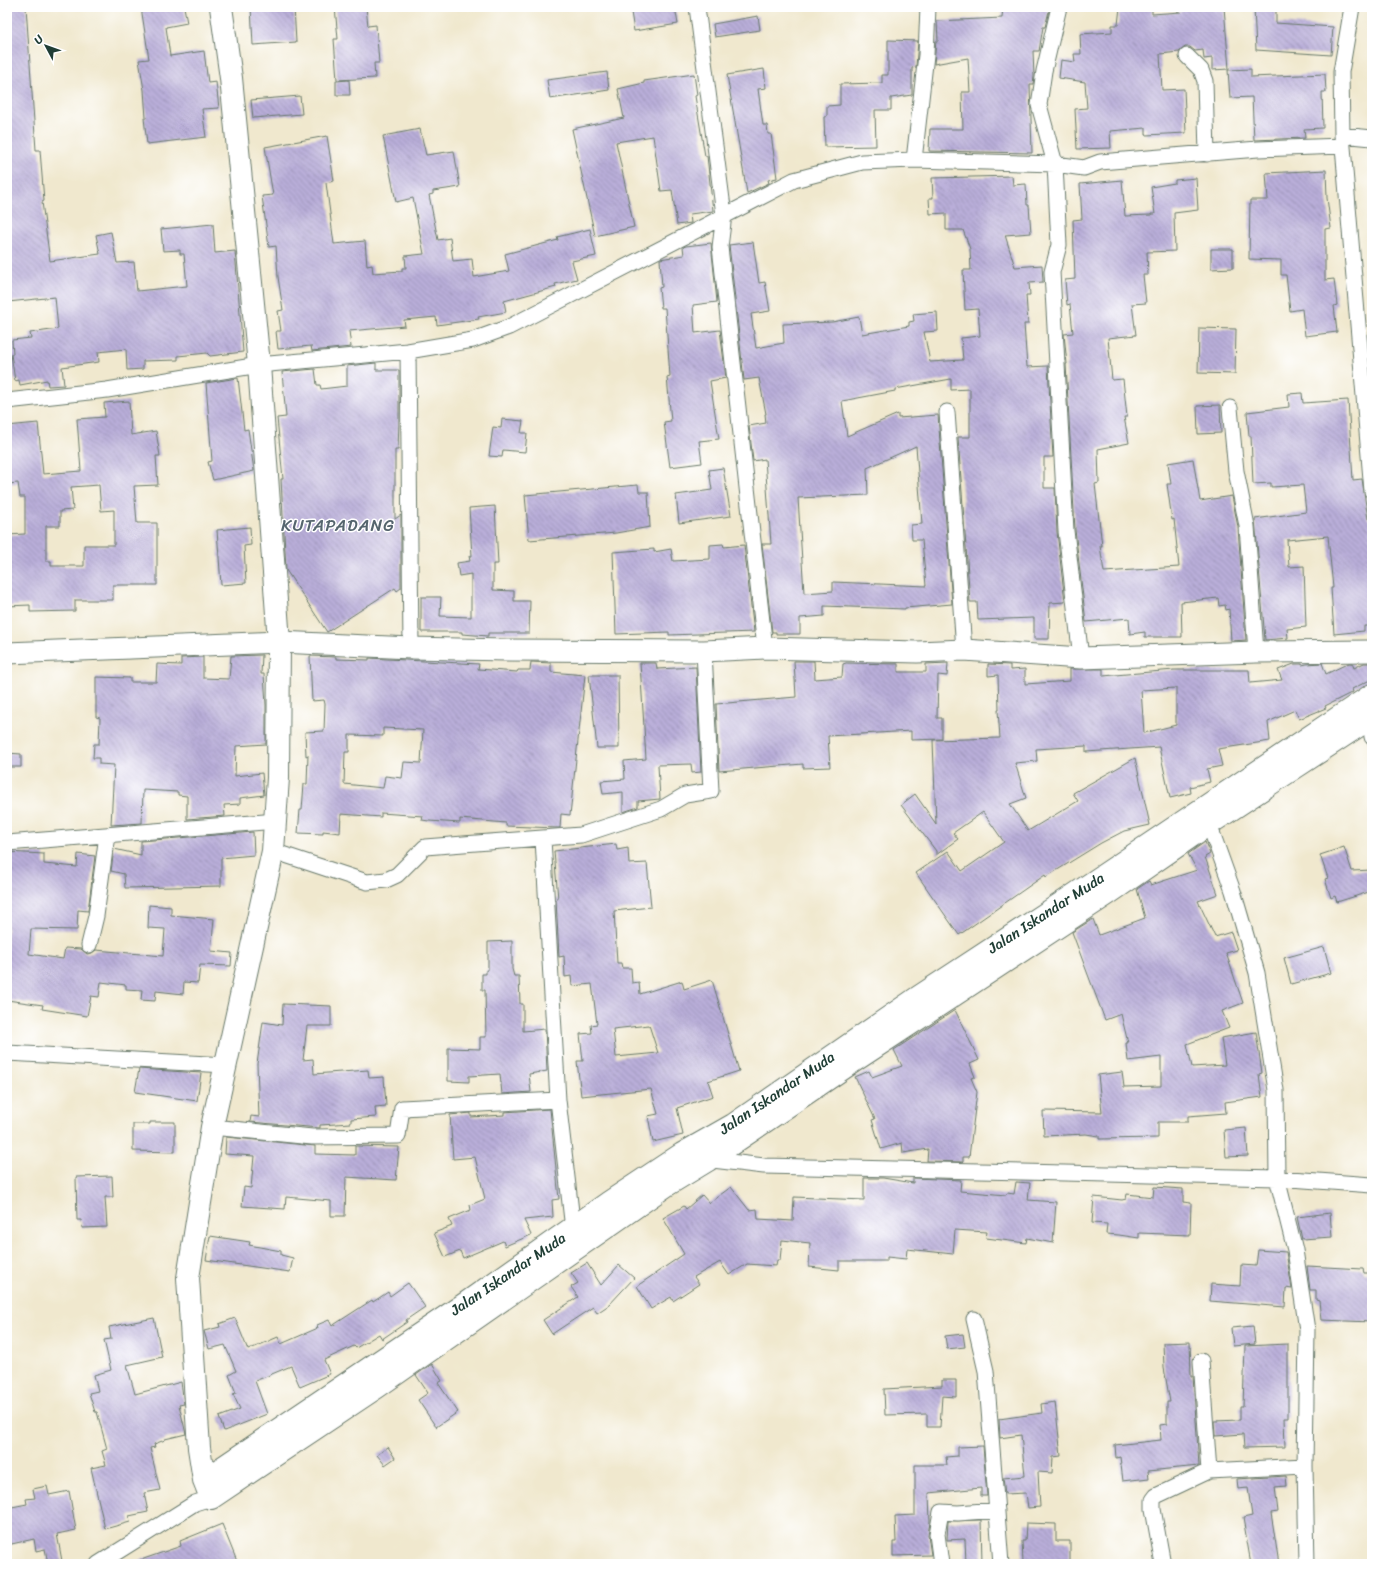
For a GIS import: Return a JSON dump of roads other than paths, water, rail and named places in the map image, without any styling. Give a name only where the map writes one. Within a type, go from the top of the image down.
[{"type":"highway","points":[[203,1494],[192,1365],[188,1278],[212,1127],[273,852],[278,778],[279,642],[259,365],[230,78],[221,7]]},
{"type":"highway","name":"Jalan Iskandar Muda","points":[[471,1311],[573,1229],[608,1203],[682,1154],[733,1125],[914,1000],[1074,895],[1372,695]]},
{"type":"highway","name":"Jalan Iskandar Muda","points":[[203,1494],[471,1311],[708,1160],[857,1059],[1109,894],[1209,824],[1371,724]]},
{"type":"street","points":[[697,7],[724,216],[720,247],[765,648]]},
{"type":"street","points":[[914,160],[926,55],[928,7]]},
{"type":"street","points":[[1059,7],[1044,71],[1039,105],[1055,164],[1059,245],[1052,272],[1066,531],[1081,658]]},
{"type":"street","points":[[1352,7],[1341,72],[1343,141],[1372,490]]},
{"type":"street","points":[[1187,56],[1201,70],[1205,81],[1207,154]]},
{"type":"street","points":[[7,398],[107,390],[259,365],[408,351],[473,340],[509,327],[794,180],[862,162],[914,160],[1055,164],[1084,168],[1100,162],[1258,150],[1372,138]]},
{"type":"street","points":[[408,351],[412,648]]},
{"type":"street","points":[[1230,408],[1236,471],[1247,526],[1256,652]]},
{"type":"street","points":[[947,412],[964,650]]},
{"type":"street","points":[[7,653],[279,642],[412,648],[704,651],[765,648],[917,652],[964,650],[1081,658],[1256,652],[1372,651]]},
{"type":"street","points":[[273,852],[367,882],[386,880],[397,875],[425,847],[581,835],[662,809],[684,794],[711,791],[704,651]]},
{"type":"street","points":[[7,843],[276,821]]},
{"type":"street","points":[[1209,824],[1233,891],[1257,973],[1276,1090],[1277,1178],[1295,1250],[1307,1330],[1305,1466],[1307,1564]]},
{"type":"street","points":[[89,945],[96,916],[107,836]]},
{"type":"street","points":[[543,839],[558,1100],[573,1229]]},
{"type":"street","points":[[7,1053],[226,1065]]},
{"type":"street","points":[[212,1127],[312,1137],[398,1136],[402,1108],[558,1100]]},
{"type":"street","points":[[682,1154],[708,1160],[772,1166],[1277,1178],[1372,1185]]},
{"type":"street","points":[[974,1319],[986,1371],[1001,1564]]},
{"type":"street","points":[[1201,1361],[1209,1471]]},
{"type":"street","points":[[1163,1564],[1152,1509],[1153,1500],[1159,1495],[1209,1471],[1305,1466]]},
{"type":"street","name":"Jalan Iskandar Muda","points":[[98,1564],[203,1494]]},
{"type":"street","points":[[941,1564],[937,1534],[940,1512],[958,1513],[997,1510]]},
{"type":"district","name":"KUTAPADANG","points":[[338,525]]}]
